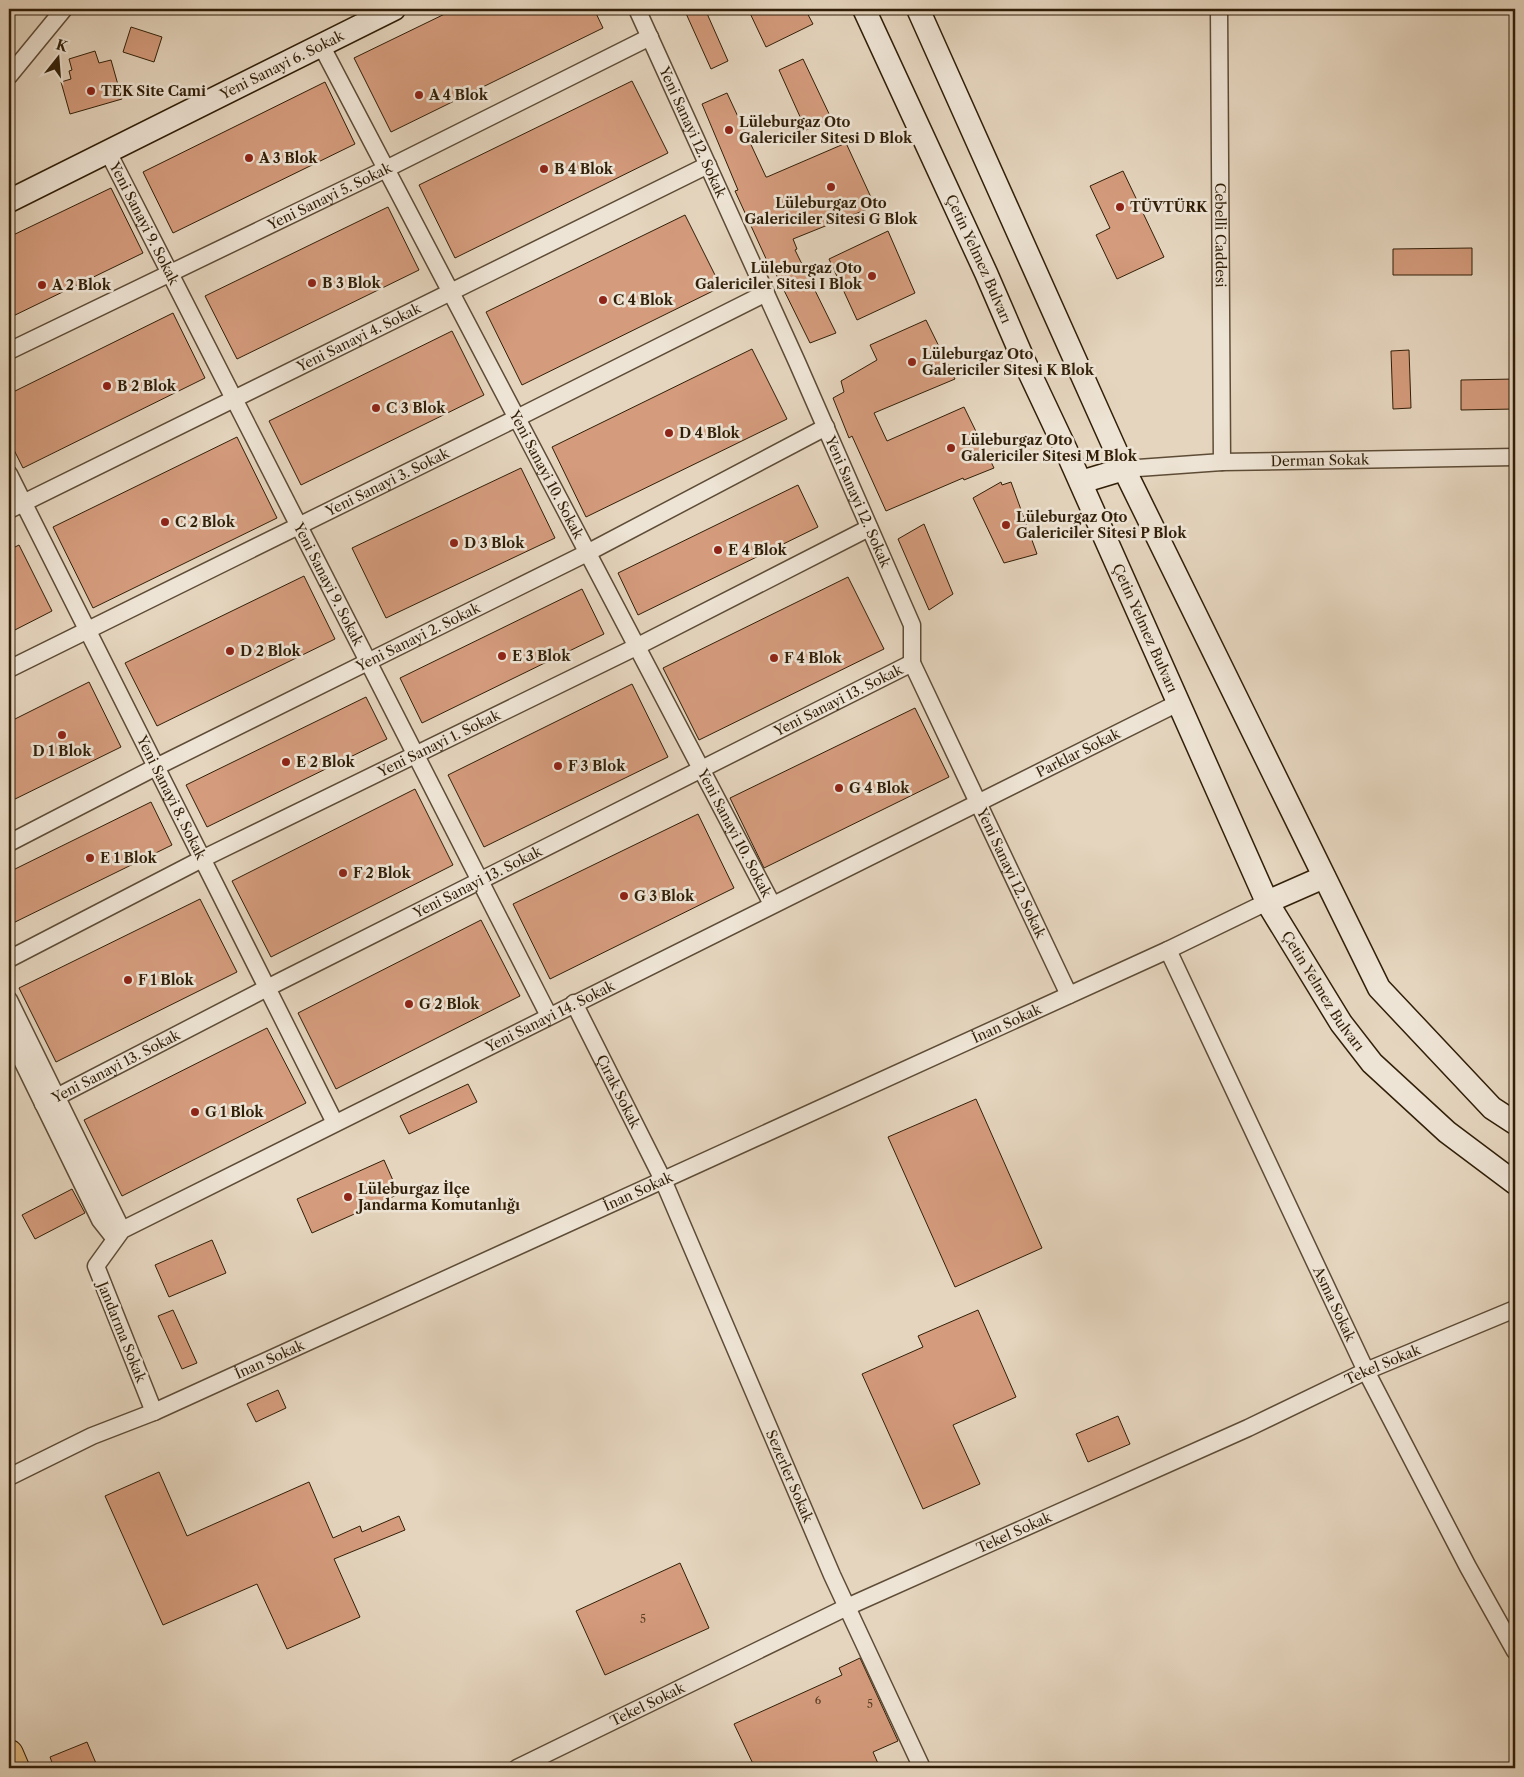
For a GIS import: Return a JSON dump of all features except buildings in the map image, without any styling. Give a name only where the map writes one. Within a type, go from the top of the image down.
[{"type":"highway","points":[[9,1754],[15,1768]]},
{"type":"street","name":"Yeni Sanayi 6. Sokak","points":[[9,201],[394,9]]},
{"type":"street","name":"Yeni Sanayi 12. Sokak","points":[[637,9],[766,293],[912,625],[912,663],[1068,995]]},
{"type":"street","name":"Çetin Yelmez Bulvarı","points":[[864,9],[1081,482],[1268,902],[1341,1023],[1372,1063],[1447,1132],[1515,1183]]},
{"type":"street","points":[[918,9],[1124,469],[1379,988],[1492,1108],[1515,1123]]},
{"type":"street","name":"Cebelli Caddesi","points":[[1219,9],[1222,462]]},
{"type":"street","points":[[9,76],[59,10]]},
{"type":"street","name":"Yeni Sanayi 5. Sokak","points":[[9,351],[386,169],[650,37]]},
{"type":"street","name":"Yeni Sanayi 10. Sokak","points":[[321,45],[772,904]]},
{"type":"street","name":"Yeni Sanayi 9. Sokak","points":[[108,152],[550,1016]]},
{"type":"street","name":"Yeni Sanayi 4. Sokak","points":[[16,506],[708,165]]},
{"type":"street","name":"Yeni Sanayi 3. Sokak","points":[[9,669],[766,293]]},
{"type":"street","name":"Yeni Sanayi 2. Sokak","points":[[9,843],[156,767],[587,553],[826,428]]},
{"type":"street","name":"Derman Sokak","points":[[1124,469],[1222,462],[1515,457]]},
{"type":"street","points":[[1081,482],[1124,469]]},
{"type":"street","name":"Yeni Sanayi 8. Sokak","points":[[9,474],[16,506],[87,630],[335,1123]]},
{"type":"street","name":"Yeni Sanayi 1. Sokak","points":[[9,959],[202,859],[636,647],[869,528]]},
{"type":"street","name":"Yeni Sanayi 13. Sokak","points":[[50,1100],[267,988],[912,663]]},
{"type":"street","name":"Parklar Sokak","points":[[978,804],[1178,703]]},
{"type":"street","name":"Yeni Sanayi 14. Sokak","points":[[118,1234],[772,904],[978,804]]},
{"type":"street","points":[[1268,902],[1324,877]]},
{"type":"street","name":"İnan Sokak","points":[[9,1477],[92,1436],[154,1412],[1168,950],[1268,902]]},
{"type":"street","name":"Asma Sokak","points":[[1168,950],[1366,1371],[1468,1568],[1515,1651]]},
{"type":"street","points":[[9,1000],[50,1100],[118,1234]]},
{"type":"street","name":"Çırak Sokak","points":[[574,1003],[663,1180]]},
{"type":"street","points":[[9,1034],[50,1100]]},
{"type":"street","name":"Sezerler Sokak","points":[[663,1180],[848,1607],[922,1768]]},
{"type":"street","name":"Jandarma Sokak","points":[[118,1234],[96,1266],[154,1412]]},
{"type":"street","name":"Tekel Sokak","points":[[517,1768],[848,1607],[1248,1428],[1366,1371],[1515,1309]]},
{"type":"place","name":"TEK Site Cami","points":[[91,91]]},
{"type":"place","name":"A 4 Blok","points":[[419,95]]},
{"type":"place","name":"Lüleburgaz Oto Galericiler Sitesi D Blok","points":[[729,130]]},
{"type":"place","name":"A 3 Blok","points":[[249,158]]},
{"type":"place","name":"B 4 Blok","points":[[544,169]]},
{"type":"place","name":"Lüleburgaz Oto Galericiler Sitesi G Blok","points":[[831,187]]},
{"type":"place","name":"TÜVTÜRK","points":[[1120,207]]},
{"type":"place","name":"Lüleburgaz Oto Galericiler Sitesi I Blok","points":[[872,276]]},
{"type":"place","name":"B 3 Blok","points":[[312,283]]},
{"type":"place","name":"A 2 Blok","points":[[42,285]]},
{"type":"place","name":"C 4 Blok","points":[[603,300]]},
{"type":"place","name":"Lüleburgaz Oto Galericiler Sitesi K Blok","points":[[912,362]]},
{"type":"place","name":"B 2 Blok","points":[[107,386]]},
{"type":"place","name":"C 3 Blok","points":[[376,408]]},
{"type":"place","name":"D 4 Blok","points":[[669,433]]},
{"type":"place","name":"Lüleburgaz Oto Galericiler Sitesi M Blok","points":[[951,448]]},
{"type":"place","name":"C 2 Blok","points":[[165,522]]},
{"type":"place","name":"Lüleburgaz Oto Galericiler Sitesi P Blok","points":[[1006,525]]},
{"type":"place","name":"D 3 Blok","points":[[454,543]]},
{"type":"place","name":"E 4 Blok","points":[[718,550]]},
{"type":"place","name":"D 2 Blok","points":[[230,651]]},
{"type":"place","name":"E 3 Blok","points":[[502,656]]},
{"type":"place","name":"F 4 Blok","points":[[774,658]]},
{"type":"place","name":"D 1 Blok","points":[[62,735]]},
{"type":"place","name":"E 2 Blok","points":[[286,762]]},
{"type":"place","name":"F 3 Blok","points":[[558,766]]},
{"type":"place","name":"G 4 Blok","points":[[839,788]]},
{"type":"place","name":"E 1 Blok","points":[[90,858]]},
{"type":"place","name":"F 2 Blok","points":[[343,873]]},
{"type":"place","name":"G 3 Blok","points":[[624,896]]},
{"type":"place","name":"F 1 Blok","points":[[128,980]]},
{"type":"place","name":"G 2 Blok","points":[[409,1004]]},
{"type":"place","name":"G 1 Blok","points":[[195,1112]]},
{"type":"place","name":"Lüleburgaz İlçe Jandarma Komutanlığı","points":[[348,1197]]}]
